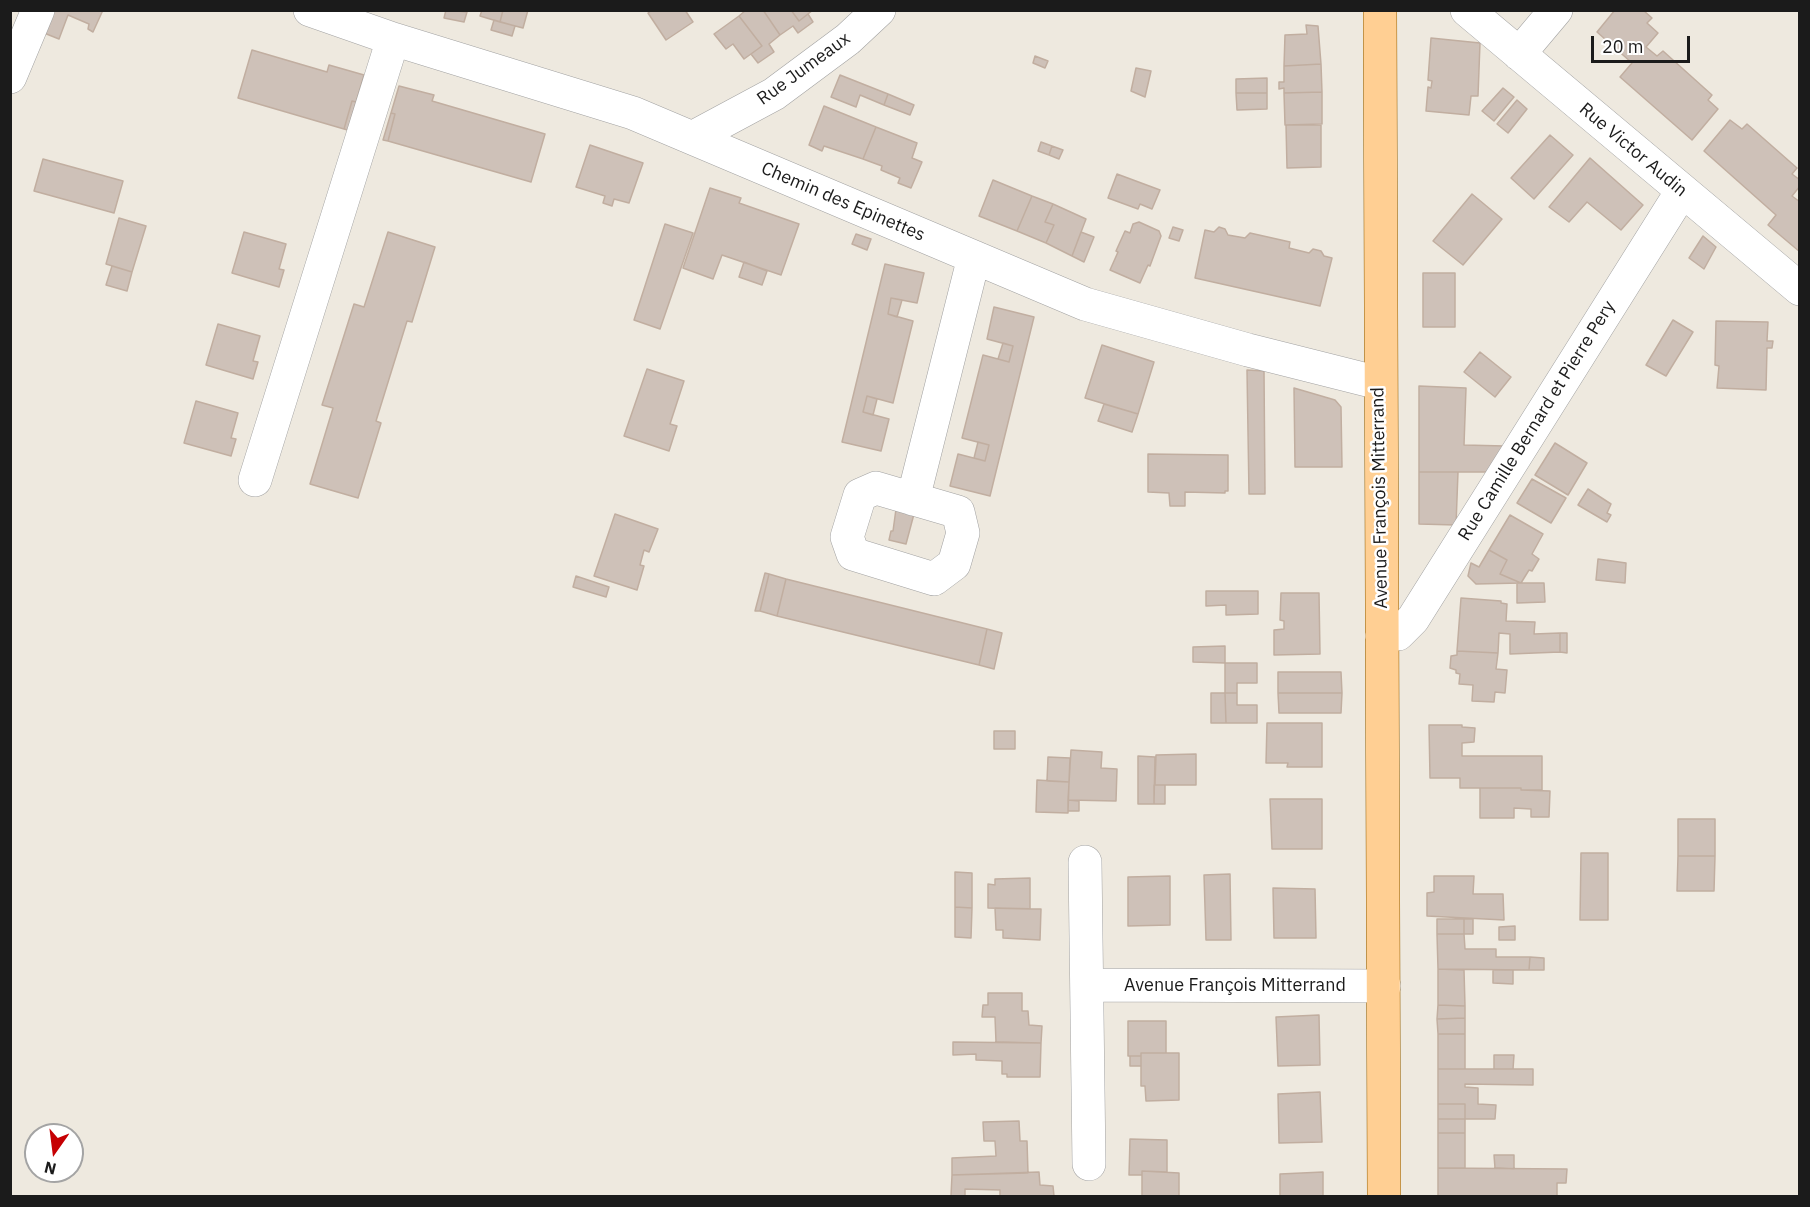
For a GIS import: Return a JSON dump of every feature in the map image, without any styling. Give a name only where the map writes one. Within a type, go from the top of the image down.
[{"type":"main road","name":"Avenue François Mitterrand","points":[[1380,10],[1379,383],[1384,1197]]},
{"type":"street","points":[[10,77],[38,10]]},
{"type":"street","name":"Chemin des Epinettes","points":[[310,10],[393,39],[633,113],[1085,304],[1248,350],[1379,383]]},
{"type":"street","name":"Rue Jumeaux","points":[[692,138],[774,94],[848,39],[879,10]]},
{"type":"street","name":"Rue Victor Audin","points":[[1467,10],[1800,289]]},
{"type":"street","points":[[1519,54],[1556,10]]},
{"type":"street","points":[[255,480],[393,39]]},
{"type":"street","name":"Rue Camille Bernard et Pierre Pery","points":[[1382,636],[1398,634],[1413,618],[1682,191]]},
{"type":"street","points":[[913,499],[974,257]]},
{"type":"street","points":[[1085,862],[1089,1164]]},
{"type":"street","name":"Avenue François Mitterrand","points":[[1087,986],[1384,986]]},
{"type":"building","points":[[52,10],[103,10],[93,32],[88,29],[89,24],[68,15],[59,39],[39,31]]},
{"type":"building","points":[[446,10],[467,12],[464,22],[444,18]]},
{"type":"building","points":[[482,10],[503,10],[500,22],[480,16]]},
{"type":"building","points":[[503,10],[528,10],[523,28],[500,22]]},
{"type":"building","points":[[652,10],[685,10],[693,22],[666,40],[648,13]]},
{"type":"building","points":[[746,10],[763,10],[780,35],[769,44],[774,52],[758,63],[751,54],[762,46],[739,16]]},
{"type":"building","points":[[763,10],[791,10],[799,21],[808,14],[813,22],[798,33],[793,26],[780,35]]},
{"type":"building","points":[[791,10],[813,10],[799,21]]},
{"type":"building","points":[[1615,10],[1643,10],[1652,18],[1647,23],[1658,33],[1646,47],[1657,56],[1663,51],[1712,95],[1708,100],[1718,109],[1692,140],[1620,77],[1632,63],[1597,32]]},
{"type":"building","points":[[739,16],[762,46],[744,59],[733,44],[726,49],[714,34]]},
{"type":"building","points":[[494,20],[515,26],[512,36],[491,30]]},
{"type":"building","points":[[1306,25],[1318,26],[1321,64],[1284,66],[1285,35],[1307,34]]},
{"type":"building","points":[[1431,38],[1480,43],[1478,96],[1471,96],[1469,115],[1426,111],[1428,87],[1431,88],[1432,81],[1428,80]]},
{"type":"building","points":[[252,50],[327,72],[329,65],[364,75],[356,102],[352,101],[344,129],[238,98]]},
{"type":"building","points":[[1035,56],[1048,61],[1045,68],[1033,63]]},
{"type":"building","points":[[1321,64],[1322,92],[1284,93],[1284,88],[1279,89],[1279,82],[1284,82],[1284,66]]},
{"type":"building","points":[[1136,68],[1151,71],[1145,97],[1131,91]]},
{"type":"building","points":[[840,75],[888,94],[884,105],[860,95],[856,107],[831,97]]},
{"type":"building","points":[[1267,78],[1267,93],[1236,93],[1236,79]]},
{"type":"building","points":[[399,86],[434,95],[432,101],[545,134],[531,182],[388,141],[395,114],[391,113]]},
{"type":"building","points":[[1503,88],[1514,97],[1494,121],[1482,111]]},
{"type":"building","points":[[1322,92],[1322,124],[1285,125],[1284,93]]},
{"type":"building","points":[[1236,93],[1267,93],[1267,109],[1237,110]]},
{"type":"building","points":[[888,94],[914,105],[910,115],[884,105]]},
{"type":"building","points":[[1517,100],[1527,109],[1508,133],[1497,124]]},
{"type":"building","points":[[352,101],[356,102],[348,130],[344,129]]},
{"type":"building","points":[[824,106],[876,127],[863,159],[824,146],[822,151],[809,145]]},
{"type":"building","points":[[391,113],[395,114],[388,141],[383,140]]},
{"type":"building","points":[[1730,120],[1742,129],[1747,124],[1797,168],[1792,174],[1800,180],[1800,186],[1792,196],[1800,202],[1800,252],[1768,225],[1776,215],[1704,151]]},
{"type":"building","points":[[1286,125],[1321,125],[1321,167],[1287,168]]},
{"type":"building","points":[[876,127],[917,143],[912,158],[922,162],[911,188],[898,183],[900,178],[881,170],[882,166],[863,159]]},
{"type":"building","points":[[1550,135],[1573,155],[1534,199],[1511,178]]},
{"type":"building","points":[[1041,142],[1052,146],[1049,155],[1038,151]]},
{"type":"building","points":[[590,145],[643,163],[629,203],[614,199],[612,206],[603,203],[605,196],[576,187]]},
{"type":"building","points":[[1052,146],[1063,150],[1059,159],[1049,155]]},
{"type":"building","points":[[1590,158],[1643,205],[1621,230],[1587,202],[1569,222],[1549,207]]},
{"type":"building","points":[[43,159],[123,181],[114,213],[34,191]]},
{"type":"building","points":[[1117,174],[1160,190],[1152,209],[1140,204],[1138,209],[1108,198]]},
{"type":"building","points":[[993,180],[1032,196],[1017,231],[979,216]]},
{"type":"building","points":[[710,188],[741,198],[739,203],[799,224],[781,275],[722,255],[713,279],[683,268]]},
{"type":"building","points":[[1472,194],[1502,219],[1463,265],[1433,241]]},
{"type":"building","points":[[1032,196],[1053,204],[1045,222],[1054,225],[1046,243],[1017,231]]},
{"type":"building","points":[[1053,204],[1086,219],[1072,256],[1046,243],[1054,225],[1045,222]]},
{"type":"building","points":[[119,218],[146,226],[132,272],[106,264]]},
{"type":"building","points":[[1139,222],[1159,231],[1161,236],[1150,266],[1148,265],[1140,283],[1110,270],[1125,231],[1130,233],[1133,224]]},
{"type":"building","points":[[665,224],[693,233],[660,329],[634,320]]},
{"type":"building","points":[[1173,227],[1183,230],[1179,241],[1169,238]]},
{"type":"building","points":[[1219,227],[1225,229],[1228,235],[1245,238],[1250,233],[1290,242],[1289,248],[1309,253],[1313,249],[1321,251],[1324,256],[1332,258],[1320,306],[1195,278],[1205,230],[1214,232]]},
{"type":"building","points":[[244,232],[286,244],[279,269],[284,270],[279,287],[232,273]]},
{"type":"building","points":[[388,232],[435,247],[412,322],[407,321],[376,421],[381,423],[358,498],[310,484],[333,408],[322,405],[354,304],[364,307]]},
{"type":"building","points":[[1081,232],[1094,237],[1084,262],[1072,256]]},
{"type":"building","points":[[856,234],[871,239],[867,250],[852,244]]},
{"type":"building","points":[[1703,236],[1716,247],[1704,269],[1689,258]]},
{"type":"building","points":[[744,262],[767,271],[762,285],[739,277]]},
{"type":"building","points":[[885,264],[924,273],[917,303],[891,298],[888,314],[913,321],[893,403],[867,396],[863,412],[889,419],[881,451],[842,442]]},
{"type":"building","points":[[112,266],[132,272],[127,291],[106,285]]},
{"type":"building","points":[[1423,273],[1455,273],[1455,327],[1423,327]]},
{"type":"building","points":[[891,298],[902,300],[897,317],[888,314]]},
{"type":"building","points":[[994,307],[1034,317],[990,496],[950,486],[958,454],[985,461],[989,445],[962,438],[983,355],[1009,362],[1013,346],[987,339]]},
{"type":"building","points":[[1673,320],[1693,332],[1666,376],[1646,365]]},
{"type":"building","points":[[1716,321],[1768,322],[1767,341],[1773,341],[1772,348],[1767,348],[1766,390],[1717,388],[1719,366],[1715,365]]},
{"type":"building","points":[[218,324],[260,336],[253,361],[258,362],[253,379],[206,365]]},
{"type":"building","points":[[1003,343],[1013,346],[1009,362],[998,359]]},
{"type":"building","points":[[1102,345],[1154,362],[1138,414],[1085,398]]},
{"type":"building","points":[[1480,352],[1511,377],[1495,397],[1464,372]]},
{"type":"building","points":[[647,369],[684,381],[670,424],[677,426],[669,451],[624,436]]},
{"type":"building","points":[[1247,370],[1264,371],[1265,494],[1249,494]]},
{"type":"building","points":[[1419,386],[1466,388],[1464,445],[1505,446],[1489,472],[1419,472]]},
{"type":"building","points":[[1294,388],[1335,400],[1341,407],[1342,467],[1295,467]]},
{"type":"building","points":[[867,396],[877,399],[873,415],[863,412]]},
{"type":"building","points":[[196,401],[238,413],[231,438],[236,439],[231,456],[184,443]]},
{"type":"building","points":[[1104,404],[1138,414],[1132,432],[1098,421]]},
{"type":"building","points":[[978,442],[989,445],[985,461],[974,458]]},
{"type":"building","points":[[1555,443],[1587,463],[1568,495],[1535,475]]},
{"type":"building","points":[[1148,454],[1228,455],[1228,491],[1225,493],[1185,492],[1185,506],[1170,506],[1169,493],[1148,492]]},
{"type":"building","points":[[1419,472],[1458,472],[1456,525],[1419,524]]},
{"type":"building","points":[[1532,479],[1566,498],[1551,523],[1517,503]]},
{"type":"building","points":[[1588,489],[1611,504],[1607,513],[1611,515],[1607,522],[1578,505]]},
{"type":"building","points":[[896,509],[914,514],[906,544],[889,540],[891,531],[893,531]]},
{"type":"building","points":[[615,514],[658,529],[649,552],[644,550],[640,565],[644,566],[637,590],[594,576]]},
{"type":"building","points":[[1510,515],[1543,534],[1532,554],[1539,559],[1521,583],[1500,574],[1507,560],[1489,550]]},
{"type":"building","points":[[1489,550],[1507,560],[1500,574],[1521,583],[1476,584],[1468,576],[1471,563],[1479,567]]},
{"type":"building","points":[[1598,559],[1626,563],[1625,583],[1596,580]]},
{"type":"building","points":[[765,573],[769,574],[760,611],[755,611]]},
{"type":"building","points":[[769,574],[786,579],[777,616],[760,611]]},
{"type":"building","points":[[576,576],[609,587],[606,597],[573,587]]},
{"type":"building","points":[[786,579],[987,629],[979,665],[777,616]]},
{"type":"building","points":[[1517,583],[1544,583],[1545,602],[1517,603]]},
{"type":"building","points":[[1206,591],[1258,591],[1258,614],[1226,615],[1226,605],[1206,606]]},
{"type":"building","points":[[1281,593],[1319,593],[1320,654],[1274,655],[1274,630],[1284,629],[1284,621],[1280,620]]},
{"type":"building","points":[[1461,598],[1501,601],[1507,604],[1506,621],[1535,622],[1534,634],[1560,633],[1560,652],[1510,654],[1510,634],[1499,633],[1498,653],[1457,651]]},
{"type":"building","points":[[987,629],[1002,633],[994,669],[979,665]]},
{"type":"building","points":[[1560,633],[1567,633],[1567,653],[1560,652]]},
{"type":"building","points":[[1225,646],[1225,663],[1193,662],[1193,647]]},
{"type":"building","points":[[1457,651],[1498,653],[1496,669],[1507,670],[1505,693],[1495,692],[1494,702],[1472,701],[1473,685],[1459,684],[1460,674],[1450,668],[1451,656],[1457,655]]},
{"type":"building","points":[[1225,663],[1257,663],[1257,683],[1237,683],[1237,693],[1225,693]]},
{"type":"building","points":[[1278,672],[1341,672],[1342,693],[1278,693]]},
{"type":"building","points":[[1211,693],[1225,693],[1226,723],[1211,723]]},
{"type":"building","points":[[1225,693],[1237,693],[1237,705],[1257,705],[1257,723],[1226,723]]},
{"type":"building","points":[[1278,693],[1342,693],[1341,713],[1279,713]]},
{"type":"building","points":[[1267,723],[1322,723],[1322,767],[1287,767],[1288,763],[1266,763]]},
{"type":"building","points":[[1429,725],[1462,725],[1462,727],[1475,728],[1474,742],[1462,743],[1462,756],[1542,756],[1542,790],[1460,788],[1460,778],[1430,778]]},
{"type":"building","points":[[994,731],[1015,731],[1015,749],[994,749]]},
{"type":"building","points":[[1071,750],[1102,752],[1101,768],[1117,769],[1116,801],[1068,800]]},
{"type":"building","points":[[1196,754],[1196,785],[1155,785],[1156,755]]},
{"type":"building","points":[[1138,756],[1155,757],[1154,804],[1138,804]]},
{"type":"building","points":[[1048,757],[1070,758],[1069,782],[1047,781]]},
{"type":"building","points":[[1037,780],[1069,782],[1068,813],[1036,812]]},
{"type":"building","points":[[1154,785],[1165,785],[1165,804],[1154,804]]},
{"type":"building","points":[[1480,788],[1550,791],[1549,817],[1531,817],[1531,809],[1514,808],[1514,818],[1480,818]]},
{"type":"building","points":[[1270,799],[1322,799],[1322,849],[1272,849]]},
{"type":"building","points":[[1068,800],[1079,801],[1079,811],[1068,811]]},
{"type":"building","points":[[1678,819],[1715,819],[1715,856],[1678,856]]},
{"type":"building","points":[[1581,853],[1608,853],[1608,920],[1580,920]]},
{"type":"building","points":[[1678,856],[1715,856],[1714,891],[1677,891]]},
{"type":"building","points":[[955,872],[972,873],[972,908],[955,907]]},
{"type":"building","points":[[1230,874],[1231,940],[1206,940],[1204,875]]},
{"type":"building","points":[[1170,876],[1170,925],[1128,926],[1128,877]]},
{"type":"building","points":[[1434,876],[1474,876],[1473,894],[1503,894],[1504,920],[1427,916],[1427,893],[1434,892]]},
{"type":"building","points":[[1030,878],[1030,909],[988,908],[988,884],[995,885],[995,879]]},
{"type":"building","points":[[1273,888],[1315,889],[1316,938],[1274,938]]},
{"type":"building","points":[[955,907],[972,908],[971,938],[955,937]]},
{"type":"building","points":[[995,908],[1041,909],[1040,940],[1003,938],[1003,930],[996,930]]},
{"type":"building","points":[[1437,919],[1464,919],[1464,934],[1437,934]]},
{"type":"building","points":[[1464,919],[1473,919],[1473,934],[1464,934]]},
{"type":"building","points":[[1515,926],[1515,940],[1499,940],[1499,927]]},
{"type":"building","points":[[1437,934],[1464,934],[1465,949],[1496,949],[1496,957],[1530,957],[1529,970],[1438,969]]},
{"type":"building","points":[[1530,957],[1544,958],[1544,970],[1529,970]]},
{"type":"building","points":[[1438,969],[1464,970],[1465,1006],[1438,1005]]},
{"type":"building","points":[[1493,970],[1513,970],[1513,984],[1493,983]]},
{"type":"building","points":[[988,993],[1022,993],[1022,1011],[1028,1011],[1029,1025],[1042,1026],[1041,1043],[996,1042],[995,1017],[982,1017],[983,1005],[988,1005]]},
{"type":"building","points":[[1438,1005],[1465,1006],[1465,1018],[1437,1019]]},
{"type":"building","points":[[1319,1015],[1320,1065],[1278,1066],[1276,1017]]},
{"type":"building","points":[[1465,1018],[1465,1034],[1438,1034],[1437,1019]]},
{"type":"building","points":[[1128,1021],[1166,1021],[1166,1053],[1141,1053],[1141,1056],[1128,1056]]},
{"type":"building","points":[[1438,1034],[1465,1034],[1465,1069],[1438,1069]]},
{"type":"building","points":[[953,1042],[1041,1043],[1040,1077],[1007,1077],[1007,1074],[1002,1074],[1002,1061],[976,1060],[976,1054],[953,1055]]},
{"type":"building","points":[[1141,1053],[1179,1053],[1179,1100],[1146,1101],[1145,1086],[1141,1086]]},
{"type":"building","points":[[1494,1055],[1514,1055],[1513,1069],[1494,1069]]},
{"type":"building","points":[[1130,1056],[1141,1056],[1141,1066],[1130,1066]]},
{"type":"building","points":[[1438,1069],[1533,1069],[1533,1085],[1465,1084],[1465,1087],[1478,1088],[1478,1104],[1496,1105],[1495,1119],[1465,1119],[1465,1104],[1438,1104]]},
{"type":"building","points":[[1320,1092],[1322,1142],[1279,1143],[1278,1094]]},
{"type":"building","points":[[1438,1104],[1465,1104],[1465,1119],[1438,1119]]},
{"type":"building","points":[[1438,1119],[1465,1119],[1465,1133],[1438,1133]]},
{"type":"building","points":[[1019,1121],[1020,1141],[1027,1141],[1028,1173],[952,1175],[952,1158],[996,1156],[995,1141],[984,1141],[983,1122]]},
{"type":"building","points":[[1438,1133],[1465,1133],[1465,1168],[1438,1168]]},
{"type":"building","points":[[1130,1139],[1167,1140],[1167,1172],[1142,1171],[1142,1175],[1129,1175]]},
{"type":"building","points":[[1494,1155],[1514,1155],[1514,1169],[1495,1168]]},
{"type":"building","points":[[1438,1168],[1567,1169],[1566,1183],[1557,1183],[1557,1196],[1438,1196]]},
{"type":"building","points":[[1142,1171],[1179,1173],[1179,1196],[1142,1196]]},
{"type":"building","points":[[1039,1172],[1040,1185],[1053,1186],[1054,1196],[1000,1196],[1000,1190],[965,1189],[965,1196],[951,1196],[952,1175]]},
{"type":"building","points":[[1323,1172],[1323,1196],[1280,1196],[1280,1174]]}]
